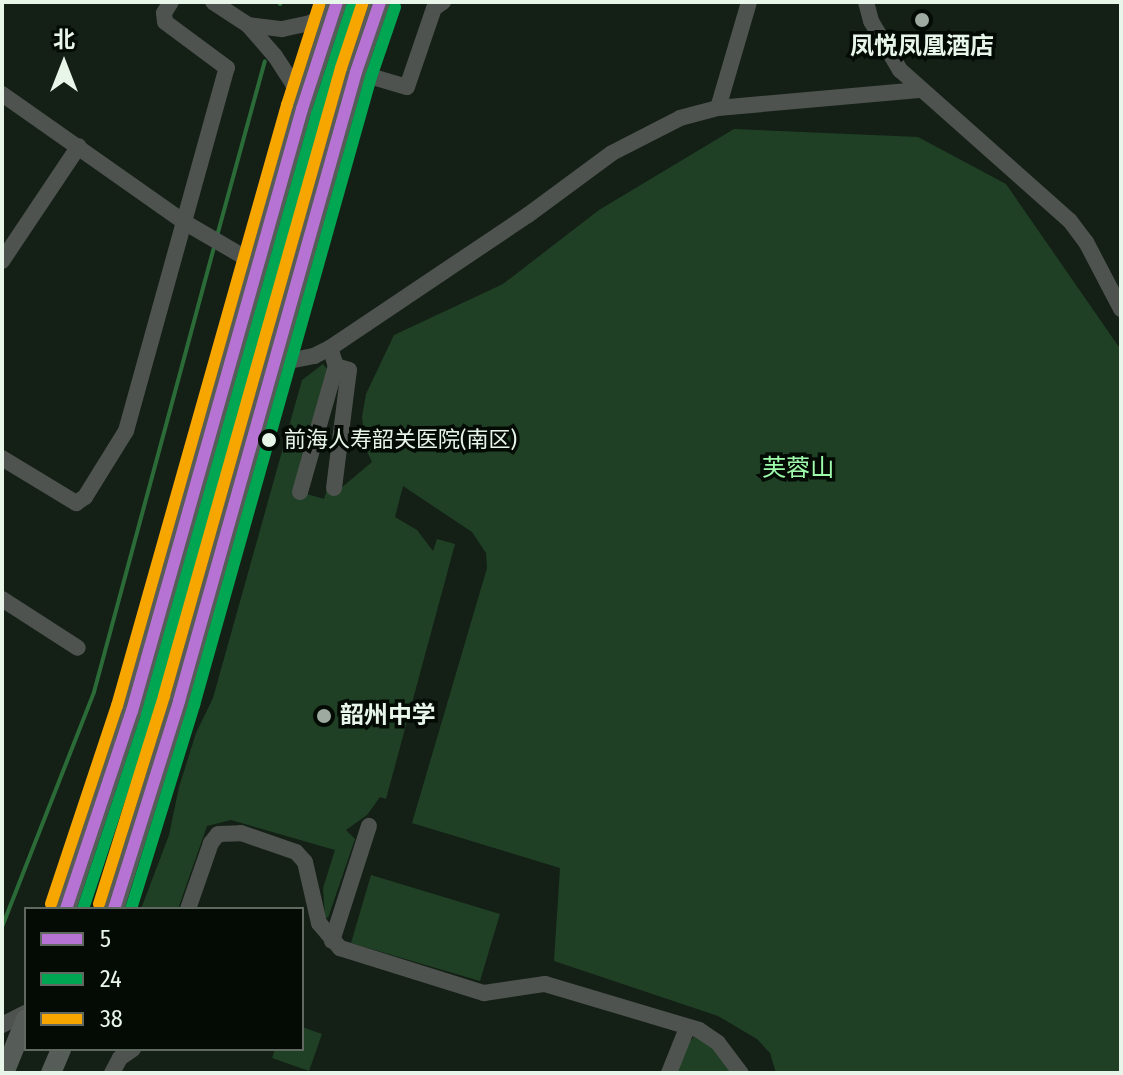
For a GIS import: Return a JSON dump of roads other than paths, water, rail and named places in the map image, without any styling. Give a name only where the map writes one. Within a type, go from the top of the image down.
[{"type":"main road","points":[[119,906],[356,72],[380,2]]},
{"type":"main road","points":[[67,907],[132,711],[302,109],[335,7]]},
{"type":"main road","points":[[4,1073],[24,1024]]},
{"type":"main road","points":[[51,1073],[61,1051]]},
{"type":"street","points":[[2,458],[69,500],[83,500],[126,431],[227,68],[165,22],[164,13],[171,2]]},
{"type":"street","points":[[213,2],[248,25],[285,70],[302,109]]},
{"type":"street","points":[[356,72],[407,87],[434,8],[443,2]]},
{"type":"street","points":[[718,108],[749,2]]},
{"type":"street","points":[[866,2],[883,43],[900,70],[1070,221],[1086,242],[1121,309]]},
{"type":"street","points":[[248,25],[282,29],[310,23],[335,7]]},
{"type":"street","points":[[274,364],[314,356],[330,348],[528,215],[612,153],[680,118],[718,108],[919,90]]},
{"type":"street","points":[[2,94],[184,222],[258,265]]},
{"type":"street","points":[[2,261],[79,146]]},
{"type":"street","points":[[300,492],[336,366],[330,348]]},
{"type":"street","points":[[334,488],[349,370],[336,366]]},
{"type":"street","points":[[2,599],[78,648]]},
{"type":"street","points":[[332,941],[369,826]]},
{"type":"street","points":[[189,907],[211,843],[218,834],[241,833],[296,852],[305,862],[319,923],[332,941],[354,953],[484,993],[545,984],[687,1028],[709,1036],[741,1073]]},
{"type":"street","points":[[2,1025],[24,1014]]},
{"type":"street","points":[[669,1073],[687,1028]]},
{"type":"street","points":[[112,1073],[120,1058],[130,1051]]},
{"type":"waterway","points":[[217,236],[265,61]]},
{"type":"waterway","points":[[2,927],[94,692],[215,245]]},
{"type":"place","name":"凤悦凤凰酒店","points":[[922,20]]},
{"type":"place","name":"前海人寿韶关医院(南区)","points":[[269,440]]},
{"type":"place","name":"韶州中学","points":[[324,716]]},
{"type":"park label","name":"芙蓉山","points":[[798,469]]}]
